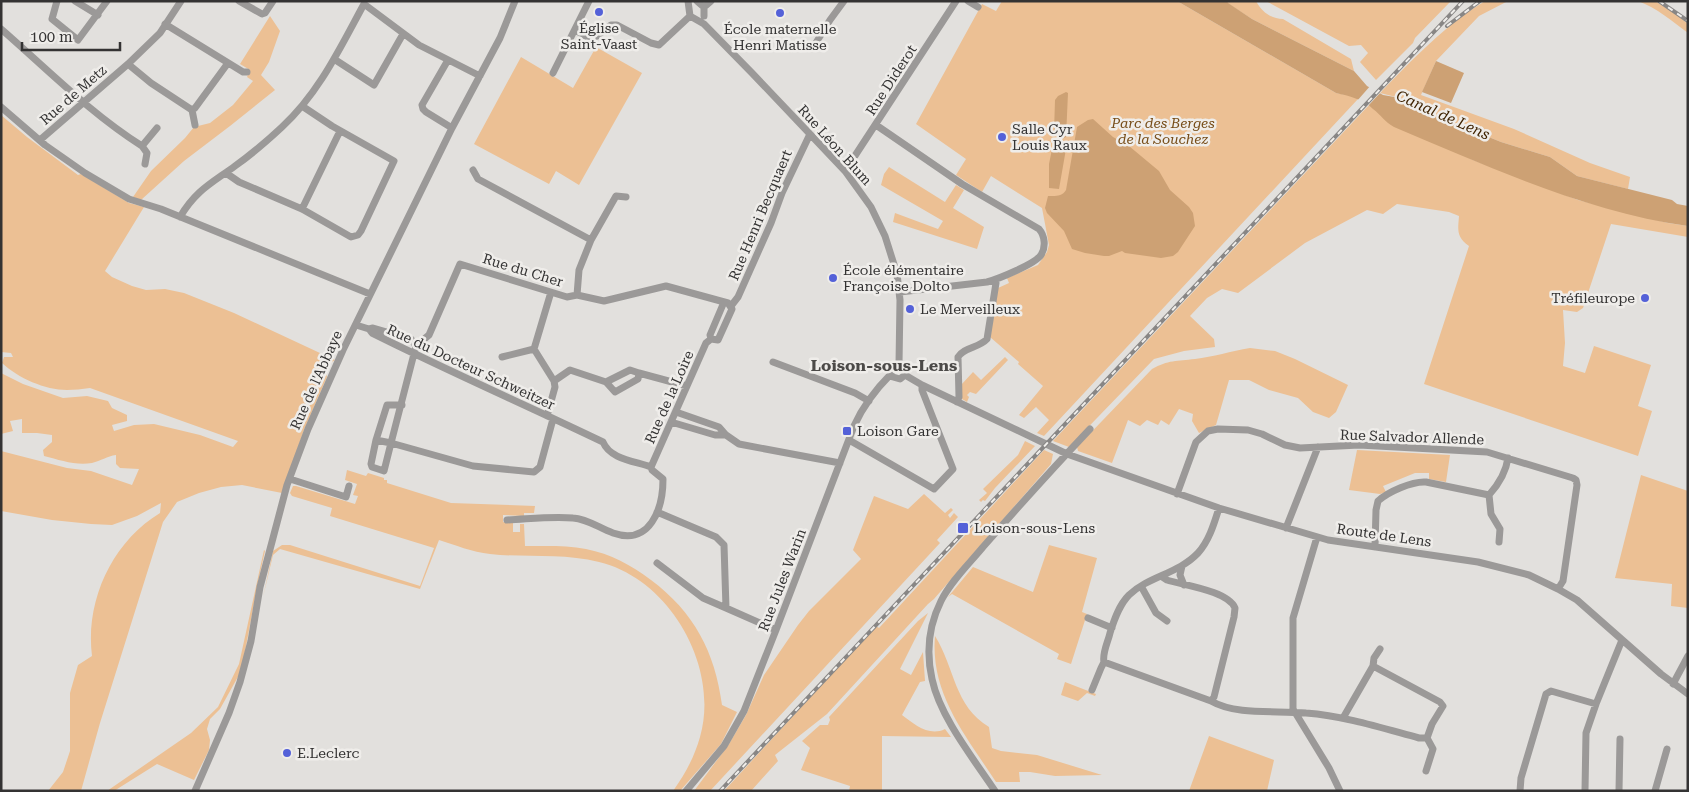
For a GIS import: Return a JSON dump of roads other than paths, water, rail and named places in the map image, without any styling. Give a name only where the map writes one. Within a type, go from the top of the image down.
[{"type":"street","points":[[57,1],[52,19],[78,40],[98,15],[106,1]]},
{"type":"street","points":[[75,1],[98,15]]},
{"type":"street","name":"Rue de Metz","points":[[40,140],[128,64],[160,33],[181,1]]},
{"type":"street","points":[[239,1],[262,14],[266,13],[273,1]]},
{"type":"street","name":"Rue de l'Abbaye","points":[[195,791],[229,713],[240,682],[271,544],[290,479],[308,429],[338,358],[452,128],[500,38],[515,1]]},
{"type":"street","points":[[553,73],[589,1]]},
{"type":"street","points":[[693,18],[689,4],[700,4],[710,1]]},
{"type":"street","points":[[814,46],[844,1]]},
{"type":"street","name":"Rue Diderot","points":[[845,171],[956,1]]},
{"type":"street","points":[[968,1],[978,6]]},
{"type":"street","points":[[180,217],[193,198],[202,189],[268,141],[302,106],[334,59],[364,4],[419,45],[480,76]]},
{"type":"street","points":[[575,30],[589,38],[597,36],[612,25],[617,25],[659,45],[693,18],[704,16],[700,4]]},
{"type":"street","name":"Rue Léon Blum","points":[[704,16],[708,24],[727,43],[729,49]]},
{"type":"street","name":"Rue Léon Blum","points":[[693,18],[704,24],[729,49],[845,171],[863,195],[883,230],[895,265],[900,292],[899,364]]},
{"type":"street","points":[[165,24],[243,72],[247,72]]},
{"type":"street","points":[[1,29],[91,110],[142,146],[147,153],[145,164]]},
{"type":"street","points":[[334,59],[374,85],[403,34]]},
{"type":"street","points":[[448,60],[422,105],[426,112],[452,128]]},
{"type":"street","points":[[192,110],[196,108],[228,63]]},
{"type":"street","points":[[128,64],[151,83],[192,110],[195,125]]},
{"type":"street","points":[[226,173],[239,182],[302,208],[351,236],[358,235],[394,161],[340,131],[302,106]]},
{"type":"street","points":[[1,107],[40,140],[78,168],[134,201],[180,217],[370,294]]},
{"type":"street","points":[[876,125],[962,184],[1039,229],[1044,239],[1044,248],[1037,260],[994,280],[900,292]]},
{"type":"street","points":[[142,146],[158,128]]},
{"type":"street","points":[[302,208],[340,131]]},
{"type":"street","name":"Rue Henri Becquaert","points":[[731,306],[738,297],[771,223],[782,193],[810,134]]},
{"type":"street","points":[[473,170],[478,179],[590,240]]},
{"type":"street","points":[[577,295],[580,270],[590,240],[616,196],[626,197]]},
{"type":"street","name":"Rue du Cher","points":[[416,346],[429,336],[460,264],[567,297],[577,295],[604,301],[666,286],[724,302]]},
{"type":"street","points":[[957,402],[959,397],[958,357],[960,353],[983,344],[987,339],[996,283],[994,280]]},
{"type":"street","points":[[376,440],[473,466],[534,472],[540,467],[550,417],[554,381],[534,349],[551,292]]},
{"type":"street","points":[[724,302],[731,306]]},
{"type":"street","name":"Rue de la Loire","points":[[711,339],[710,335],[724,302]]},
{"type":"street","name":"Rue de la Loire","points":[[651,467],[706,343],[711,339],[718,340],[732,309],[731,306]]},
{"type":"street","name":"Rue du Docteur Schweitzer","points":[[356,324],[415,354],[603,442],[611,454],[651,467]]},
{"type":"street","points":[[369,330],[373,328],[411,339],[416,346],[402,405],[384,471],[372,467],[376,440],[387,405],[402,405]]},
{"type":"street","points":[[502,357],[534,349]]},
{"type":"street","points":[[773,362],[869,400]]},
{"type":"street","points":[[899,364],[905,368],[905,375],[900,379],[896,379],[891,374],[892,368],[899,364]]},
{"type":"street","points":[[554,381],[570,370],[606,382],[615,392],[638,379],[639,373]]},
{"type":"street","points":[[606,382],[630,370],[687,386]]},
{"type":"street","name":"Rue Jules Warin","points":[[686,791],[714,759],[733,731],[747,702],[776,630],[856,421],[869,400],[891,374]]},
{"type":"street","points":[[905,375],[1066,454]]},
{"type":"street","points":[[848,440],[934,489],[953,469],[922,390],[922,385]]},
{"type":"street","points":[[676,412],[719,427],[726,435],[739,444],[840,463]]},
{"type":"street","points":[[671,422],[715,435],[726,435]]},
{"type":"street","points":[[995,791],[949,720],[938,699],[929,660],[928,647],[931,626],[945,593],[1090,429]]},
{"type":"street","name":"Rue Salvador Allende","points":[[1177,494],[1193,448],[1200,437],[1213,429],[1248,430],[1262,434],[1285,445],[1300,448],[1359,445],[1478,451],[1508,458],[1576,480],[1577,485],[1563,582],[1558,589]]},
{"type":"street","points":[[1286,528],[1318,447]]},
{"type":"street","name":"Route de Lens","points":[[1066,454],[1219,508],[1328,540],[1494,566],[1529,575],[1558,589],[1591,611],[1673,684],[1688,694]]},
{"type":"street","points":[[1499,542],[1500,529],[1491,514],[1489,495],[1506,469],[1508,458]]},
{"type":"street","points":[[507,520],[574,518],[588,521],[614,534],[631,536],[645,531],[657,512],[663,479],[651,467]]},
{"type":"street","points":[[290,479],[346,497],[350,486]]},
{"type":"street","points":[[1375,547],[1378,501],[1410,484],[1418,481],[1428,482],[1489,495]]},
{"type":"street","points":[[1092,690],[1104,662],[1103,657],[1112,628],[1124,601],[1141,586],[1182,566],[1198,553],[1212,530],[1219,508]]},
{"type":"street","points":[[657,512],[716,537],[724,545],[726,608]]},
{"type":"street","points":[[1317,537],[1293,618],[1293,709],[1330,768],[1340,791]]},
{"type":"street","points":[[657,563],[703,598],[776,630]]},
{"type":"street","points":[[1182,566],[1180,575],[1184,585]]},
{"type":"street","points":[[1161,576],[1184,585],[1218,594],[1227,598],[1235,608],[1214,697],[1211,701]]},
{"type":"street","points":[[1141,586],[1156,613],[1167,621]]},
{"type":"street","points":[[1088,618],[1112,628]]},
{"type":"street","points":[[1585,791],[1586,733],[1622,640]]},
{"type":"street","points":[[1343,718],[1373,666],[1374,658],[1380,649]]},
{"type":"street","points":[[1673,684],[1688,656]]},
{"type":"street","points":[[1104,662],[1211,701],[1224,708],[1306,713],[1343,718],[1419,738],[1427,738]]},
{"type":"street","points":[[1373,666],[1440,702],[1443,706],[1432,724],[1427,738],[1433,749],[1426,771]]},
{"type":"street","points":[[1520,791],[1521,778],[1546,694],[1551,691],[1596,704]]},
{"type":"street","points":[[1619,791],[1620,739]]},
{"type":"street","points":[[1654,791],[1667,748]]},
{"type":"railway","points":[[720,791],[1463,1]]},
{"type":"railway","points":[[1447,26],[1480,1]]},
{"type":"railway","points":[[1659,1],[1688,21]]},
{"type":"place","name":"Église Saint-Vaast","points":[[599,12]]},
{"type":"place","name":"École maternelle Henri Matisse","points":[[780,13]]},
{"type":"place","name":"Salle Cyr Louis Raux","points":[[1002,137]]},
{"type":"place","name":"École élémentaire Françoise Dolto","points":[[833,278]]},
{"type":"place","name":"Tréfileurope","points":[[1645,298]]},
{"type":"place","name":"Le Merveilleux","points":[[910,309]]},
{"type":"place","name":"Loison Gare","points":[[847,431]]},
{"type":"place","name":"Loison-sous-Lens","points":[[963,528]]},
{"type":"place","name":"E.Leclerc","points":[[287,753]]},
{"type":"district","name":"Loison-sous-Lens","points":[[884,365]]},
{"type":"water label","name":"Canal de Lens","points":[[1443,115]]},
{"type":"park label","name":"Parc des Berges de la Souchez","points":[[1163,132]]}]
